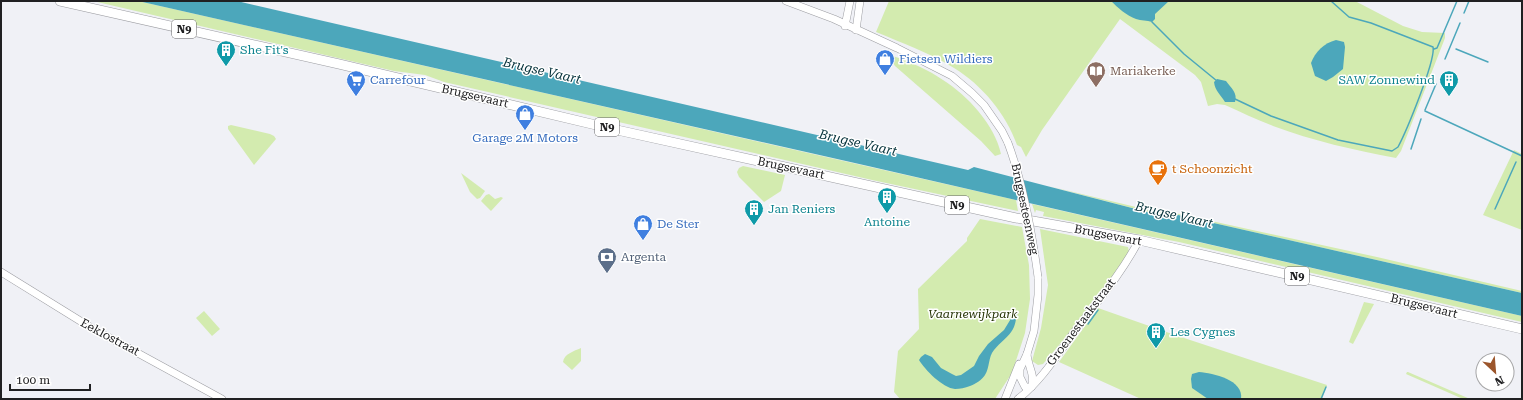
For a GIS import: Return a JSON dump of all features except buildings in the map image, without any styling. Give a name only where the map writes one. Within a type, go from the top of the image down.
[{"type":"main road","name":"Brugsevaart","points":[[60,1],[339,64],[617,130],[1016,218],[1139,240],[1522,329]]},
{"type":"street","name":"Brugsesteenweg","points":[[786,1],[829,17],[845,26],[897,48],[952,76],[984,105],[1002,131],[1018,170],[1034,249],[1038,277],[1038,295],[1034,330],[1027,354]]},
{"type":"street","points":[[845,26],[850,1]]},
{"type":"street","points":[[856,30],[860,1]]},
{"type":"street","name":"Groenestaakstraat","points":[[1018,399],[1032,387],[1108,288],[1139,240]]},
{"type":"street","name":"Eeklostraat","points":[[1,272],[90,327],[222,399]]},
{"type":"street","name":"Groenestaakstraat","points":[[1005,399],[1018,366],[1027,354]]},
{"type":"street","points":[[1027,354],[1028,363],[1034,379],[1032,387],[1025,387],[1020,376],[1020,369],[1027,354]]},
{"type":"green space","points":[[93,1],[138,1],[1016,200],[1018,211],[872,180],[444,82],[425,75],[394,71]]},
{"type":"green space","points":[[889,1],[1355,1],[1403,26],[1422,32],[1445,33],[1445,38],[1401,151],[1396,158],[1318,141],[1267,124],[1225,105],[1217,104],[1208,106],[1201,82],[1195,75],[1120,19],[1042,130],[1026,157],[1021,147],[1017,145],[1000,111],[974,83],[954,68],[916,48],[876,32]]},
{"type":"green space","points":[[892,56],[914,64],[932,73],[952,86],[970,102],[993,132],[1001,154],[995,156],[981,141],[895,66],[891,60]]},
{"type":"green space","points":[[231,125],[270,134],[276,139],[254,165],[228,129],[228,126]]},
{"type":"green space","points":[[1514,150],[1522,154],[1522,230],[1483,215]]},
{"type":"green space","points":[[743,166],[785,175],[781,191],[764,202],[739,177],[737,172],[739,168]]},
{"type":"green space","points":[[461,173],[485,191],[480,198],[477,199],[470,192]]},
{"type":"green space","points":[[1048,186],[1157,212],[1161,210],[1377,257],[1522,291],[1522,293],[1165,212],[1159,215]]},
{"type":"green space","points":[[489,194],[495,199],[501,197],[503,198],[491,211],[481,201],[486,195]]},
{"type":"green space","points":[[1032,204],[1522,316],[1522,322],[1179,242],[1043,216],[1044,212],[1036,210],[1035,213]]},
{"type":"green space","name":"Vaarnewijkpark","points":[[980,219],[1022,227],[1029,265],[1030,299],[1025,333],[1012,373],[995,399],[900,399],[894,392],[898,351],[919,329],[918,289],[967,241],[967,238]]},
{"type":"green space","name":"Vaarnewijkpark","points":[[1040,229],[1128,247],[1129,252],[1088,311],[1043,364],[1038,365],[1032,361],[1041,328],[1048,285]]},
{"type":"green space","points":[[1364,302],[1374,304],[1353,344],[1349,342]]},
{"type":"green space","points":[[1098,308],[1327,385],[1322,399],[1141,399],[1059,362]]},
{"type":"green space","points":[[204,311],[220,329],[212,336],[196,318]]},
{"type":"green space","points":[[581,348],[581,361],[572,370],[563,362],[564,359],[570,353]]},
{"type":"green space","points":[[1407,372],[1470,399],[1463,399],[1406,374]]},
{"type":"water","points":[[138,1],[237,1],[968,170],[974,167],[1159,215],[1165,212],[1522,293],[1522,316],[868,166]]},
{"type":"water","points":[[1111,1],[1169,1],[1155,14],[1155,19],[1152,22],[1133,18]]},
{"type":"water","points":[[1336,40],[1344,42],[1343,69],[1326,81],[1315,76],[1311,63],[1320,48]]},
{"type":"water","points":[[1217,79],[1226,81],[1232,88],[1236,96],[1235,102],[1225,102],[1215,85],[1214,82]]},
{"type":"water","points":[[1018,311],[1015,325],[1011,332],[992,353],[987,372],[984,377],[968,387],[961,389],[950,388],[940,382],[925,369],[919,360],[925,354],[932,357],[941,368],[956,376],[961,375],[974,366],[988,344],[1004,330],[1015,312]]},
{"type":"water","points":[[1199,372],[1219,376],[1233,382],[1241,392],[1241,399],[1208,399],[1192,388],[1192,374]]},
{"type":"waterway","points":[[1235,99],[1271,116],[1338,140],[1392,151],[1398,147],[1430,66],[1433,47],[1371,23],[1349,17],[1331,1]]},
{"type":"waterway","points":[[1434,49],[1437,48],[1457,1]]},
{"type":"waterway","points":[[1464,13],[1469,1]]},
{"type":"waterway","points":[[1152,22],[1184,54],[1217,81]]},
{"type":"waterway","points":[[1445,59],[1460,23]]},
{"type":"waterway","points":[[1456,49],[1488,62]]},
{"type":"waterway","points":[[1425,110],[1436,84]]},
{"type":"waterway","points":[[1425,111],[1522,156]]},
{"type":"waterway","points":[[1411,149],[1421,119]]},
{"type":"waterway","points":[[1495,209],[1516,162]]},
{"type":"waterway","points":[[1088,324],[1098,310]]},
{"type":"waterway","points":[[1321,399],[1326,387]]},
{"type":"place","name":"She Fit's","points":[[226,67]]},
{"type":"place","name":"Fietsen Wildiers","points":[[885,76]]},
{"type":"place","name":"Mariakerke","points":[[1096,88]]},
{"type":"place","name":"Carrefour","points":[[356,97]]},
{"type":"place","name":"SAW Zonnewind","points":[[1449,97]]},
{"type":"place","name":"Garage 2M Motors","points":[[525,131]]},
{"type":"place","name":"t Schoonzicht","points":[[1158,186]]},
{"type":"place","name":"Antoine","points":[[887,214]]},
{"type":"place","name":"Jan Reniers","points":[[754,226]]},
{"type":"place","name":"De Ster","points":[[643,241]]},
{"type":"place","name":"Argenta","points":[[607,274]]},
{"type":"place","name":"Les Cygnes","points":[[1156,349]]},
{"type":"water label","name":"Brugse Vaart","points":[[542,70]]},
{"type":"water label","name":"Brugse Vaart","points":[[858,142]]},
{"type":"water label","name":"Brugse Vaart","points":[[1174,214]]}]
